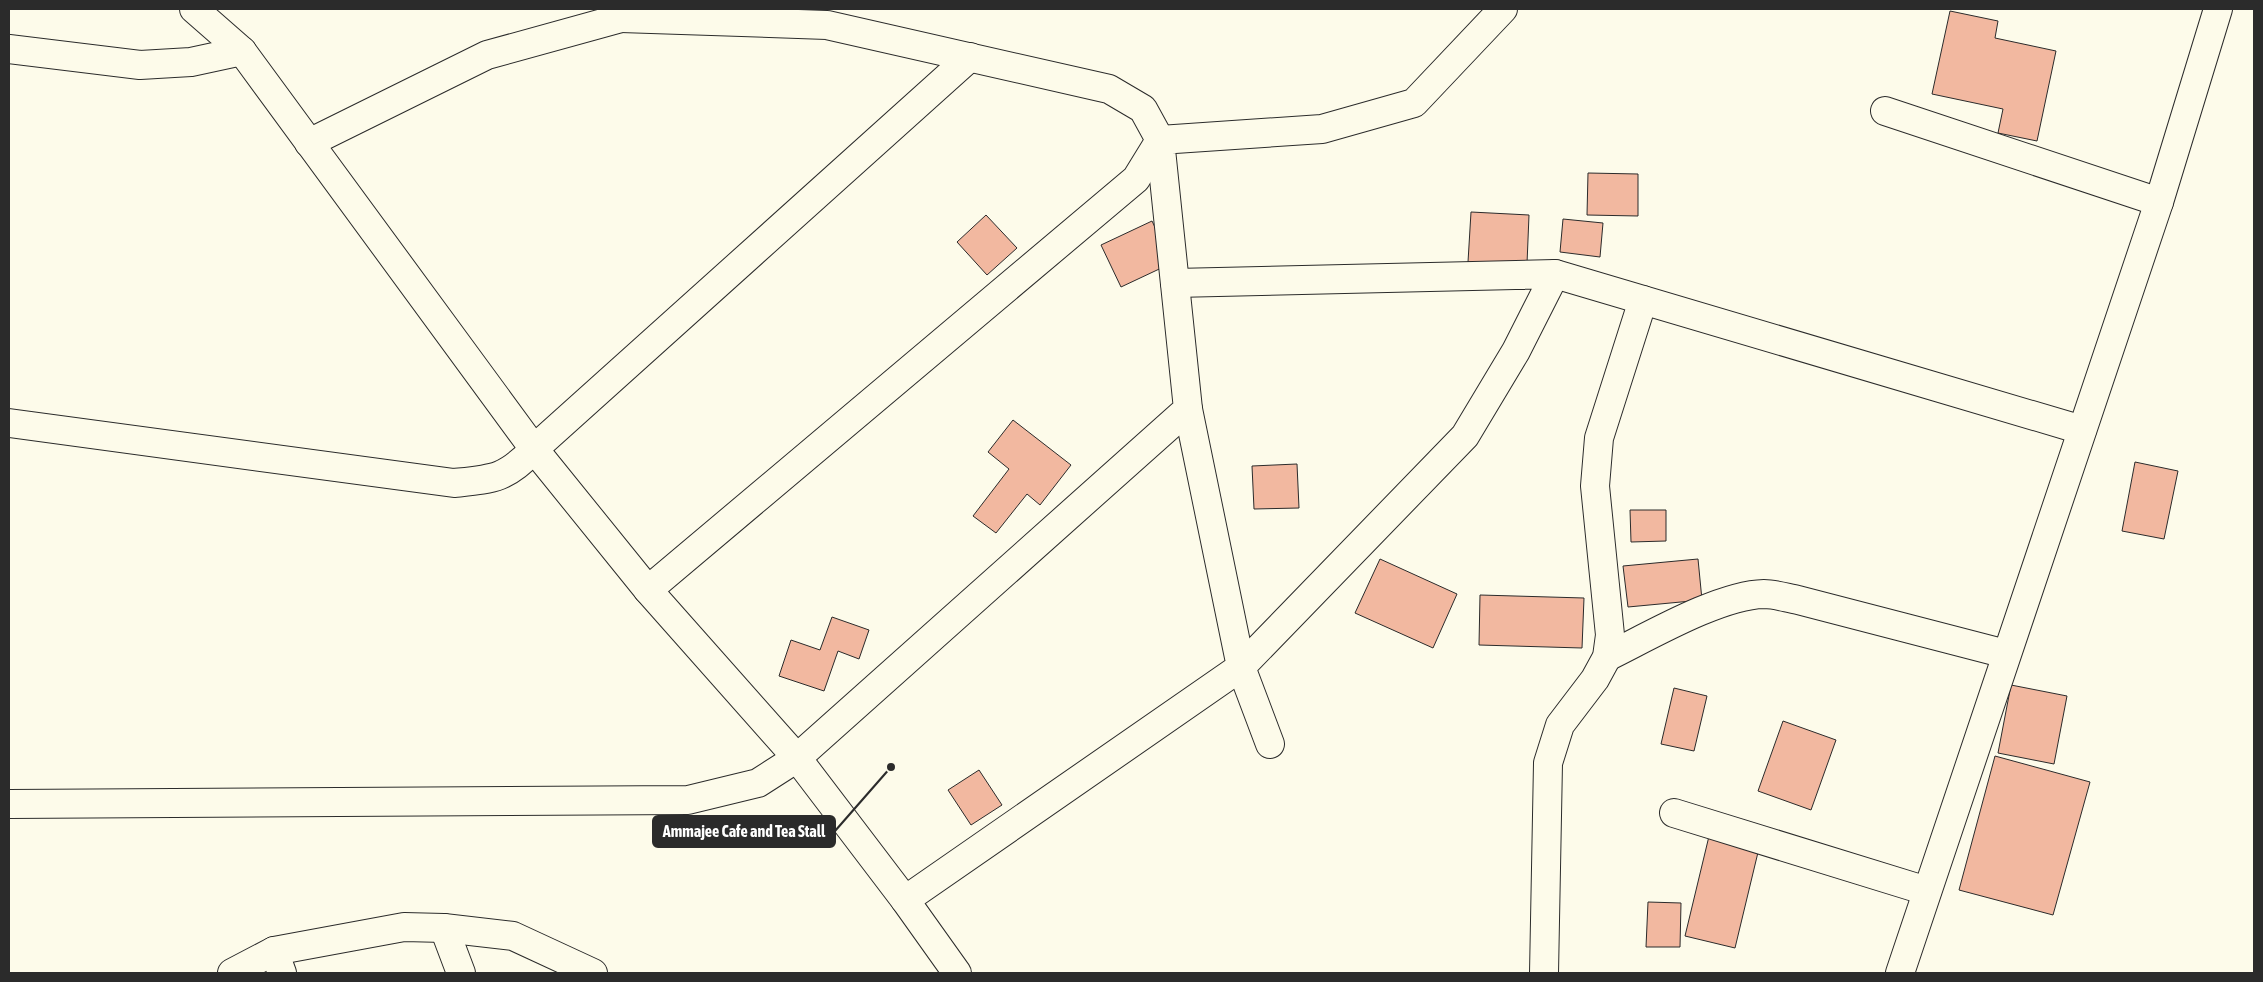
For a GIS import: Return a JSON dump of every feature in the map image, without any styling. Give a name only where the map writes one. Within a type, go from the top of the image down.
[{"type":"street","points":[[194,9],[242,51],[534,449],[648,590],[797,758],[905,900],[956,973]]},
{"type":"street","points":[[1160,140],[1322,129],[1414,102],[1503,9]]},
{"type":"street","points":[[1900,973],[2159,202],[2218,9]]},
{"type":"street","points":[[309,143],[487,55],[622,14],[826,24],[1109,89],[1143,110],[1160,140],[1188,409],[1241,667],[1270,744]]},
{"type":"street","points":[[9,49],[140,65],[191,62],[242,51]]},
{"type":"street","points":[[9,423],[454,483],[489,479],[516,467],[970,57]]},
{"type":"street","points":[[1885,111],[2159,202]]},
{"type":"street","points":[[648,590],[1136,179],[1160,140]]},
{"type":"street","points":[[1175,283],[1555,274],[2082,430]]},
{"type":"street","points":[[905,900],[1241,667],[1465,436],[1516,351],[1555,274]]},
{"type":"street","points":[[1544,973],[1548,763],[1560,725],[1595,679],[1606,657],[1610,635],[1595,486],[1599,438],[1643,300]]},
{"type":"street","points":[[9,804],[688,800],[758,783],[797,758],[1188,409]]},
{"type":"street","points":[[1606,657],[1684,619],[1735,598],[1764,594],[1798,600],[2006,654]]},
{"type":"street","points":[[1674,813],[1928,891]]},
{"type":"street","points":[[232,973],[404,927],[444,928],[513,936],[592,973]]},
{"type":"street","points":[[444,928],[461,973]]},
{"type":"building","points":[[1950,11],[1998,21],[1995,38],[2056,51],[2037,141],[1998,133],[2003,109],[1932,94]]},
{"type":"building","points":[[1588,173],[1638,174],[1638,216],[1587,215]]},
{"type":"building","points":[[1471,212],[1529,215],[1527,264],[1468,262]]},
{"type":"building","points":[[986,215],[1017,248],[987,275],[957,242]]},
{"type":"building","points":[[1563,219],[1603,223],[1600,257],[1560,252]]},
{"type":"building","points":[[1152,221],[1172,263],[1121,287],[1101,245]]},
{"type":"building","points":[[1013,420],[1071,465],[1040,505],[1027,494],[996,533],[973,516],[1009,469],[988,452]]},
{"type":"building","points":[[2135,462],[2178,471],[2164,539],[2122,531]]},
{"type":"building","points":[[1297,464],[1299,508],[1254,509],[1252,466]]},
{"type":"building","points":[[1630,510],[1666,510],[1666,541],[1631,542]]},
{"type":"building","points":[[1380,559],[1457,594],[1433,648],[1355,613]]},
{"type":"building","points":[[1698,559],[1702,600],[1628,607],[1623,566]]},
{"type":"building","points":[[1480,595],[1584,598],[1582,648],[1479,645]]},
{"type":"building","points":[[832,617],[869,630],[859,659],[838,651],[824,691],[779,676],[791,640],[820,650]]},
{"type":"building","points":[[2011,685],[2067,696],[2054,764],[1998,753]]},
{"type":"building","points":[[1674,688],[1707,696],[1694,751],[1661,744]]},
{"type":"building","points":[[1783,721],[1836,740],[1811,810],[1758,791]]},
{"type":"building","points":[[1995,756],[2090,782],[2053,915],[1959,890]]},
{"type":"building","points":[[979,770],[1002,805],[971,825],[948,790]]},
{"type":"building","points":[[1710,832],[1760,844],[1735,948],[1685,936]]},
{"type":"building","points":[[1648,902],[1681,903],[1680,947],[1646,947]]},
{"type":"place","name":"Ammajee Cafe and Tea Stall","points":[[891,767]]}]
